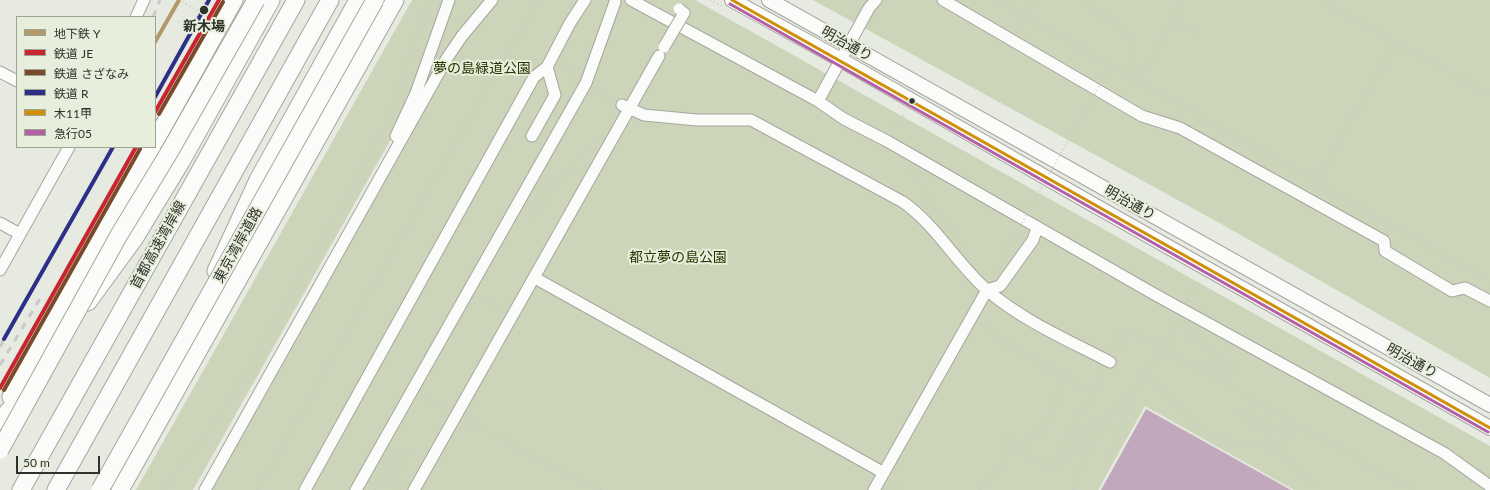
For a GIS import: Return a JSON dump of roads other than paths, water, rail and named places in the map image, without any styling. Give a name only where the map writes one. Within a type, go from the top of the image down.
[{"type":"highway","points":[[156,139],[234,0]]},
{"type":"highway","points":[[0,450],[119,235],[170,151],[256,0]]},
{"type":"highway","points":[[0,421],[36,379],[134,239],[182,160],[271,0]]},
{"type":"highway","name":"首都高速湾岸線","points":[[21,490],[296,0]]},
{"type":"highway","points":[[56,490],[219,195],[330,0]]},
{"type":"highway","points":[[169,400],[172,384],[188,338],[236,225],[289,122],[358,0]]},
{"type":"highway","name":"東京湾岸道路","points":[[100,490],[375,0]]},
{"type":"highway","points":[[373,41],[371,26],[379,0]]},
{"type":"highway","points":[[120,490],[169,400],[395,0]]},
{"type":"highway","points":[[0,417],[151,148]]},
{"type":"main road","name":"明治通り","points":[[732,0],[841,60],[1085,200],[1490,428]]},
{"type":"main road","name":"明治通り","points":[[770,0],[1490,405]]},
{"type":"street","points":[[196,490],[398,131],[416,93],[449,0]]},
{"type":"street","points":[[205,490],[447,58],[462,36],[492,0]]},
{"type":"street","points":[[305,490],[534,77],[547,68],[570,23],[585,0]]},
{"type":"street","points":[[631,0],[791,88],[818,101],[844,119],[887,141],[1154,294],[1444,453],[1490,486]]},
{"type":"street","points":[[818,101],[869,8],[876,0]]},
{"type":"street","points":[[943,0],[1142,116],[1180,128],[1384,241],[1385,251],[1452,291],[1465,288],[1490,301]]},
{"type":"street","points":[[136,16],[140,1]]},
{"type":"street","points":[[356,490],[468,290],[589,85],[615,2]]},
{"type":"street","points":[[414,490],[535,278],[615,133],[626,106],[662,51],[684,13],[679,9]]},
{"type":"street","points":[[532,136],[554,95],[547,68]]},
{"type":"street","points":[[0,72],[16,80]]},
{"type":"street","points":[[626,106],[644,115],[697,120],[751,120],[903,202],[918,213],[975,279],[1009,308],[1110,362]]},
{"type":"street","points":[[0,270],[68,148]]},
{"type":"street","points":[[0,223],[20,234]]},
{"type":"street","points":[[874,490],[987,290],[1000,286],[1034,240],[1037,228]]},
{"type":"street","points":[[535,278],[884,473]]},
{"type":"railway","points":[[153,16],[160,0]]},
{"type":"railway","points":[[0,365],[41,297]]},
{"type":"railway","points":[[0,347],[4,339]]},
{"type":"metro line","name":"Y","points":[[156,40],[179,0]]},
{"type":"rail line","name":"R","points":[[156,95],[209,0]]},
{"type":"rail line","name":"JE","points":[[156,110],[219,0]]},
{"type":"rail line","name":"さざなみ","points":[[159,114],[223,2]]},
{"type":"rail line","name":"R","points":[[4,339],[112,148]]},
{"type":"rail line","name":"JE","points":[[0,388],[135,148]]},
{"type":"rail line","name":"さざなみ","points":[[4,390],[140,149]]},
{"type":"place","name":"新木場","points":[[204,10]]},
{"type":"park label","name":"夢の島緑道公園","points":[[482,68]]},
{"type":"park label","name":"都立夢の島公園","points":[[678,257]]}]
